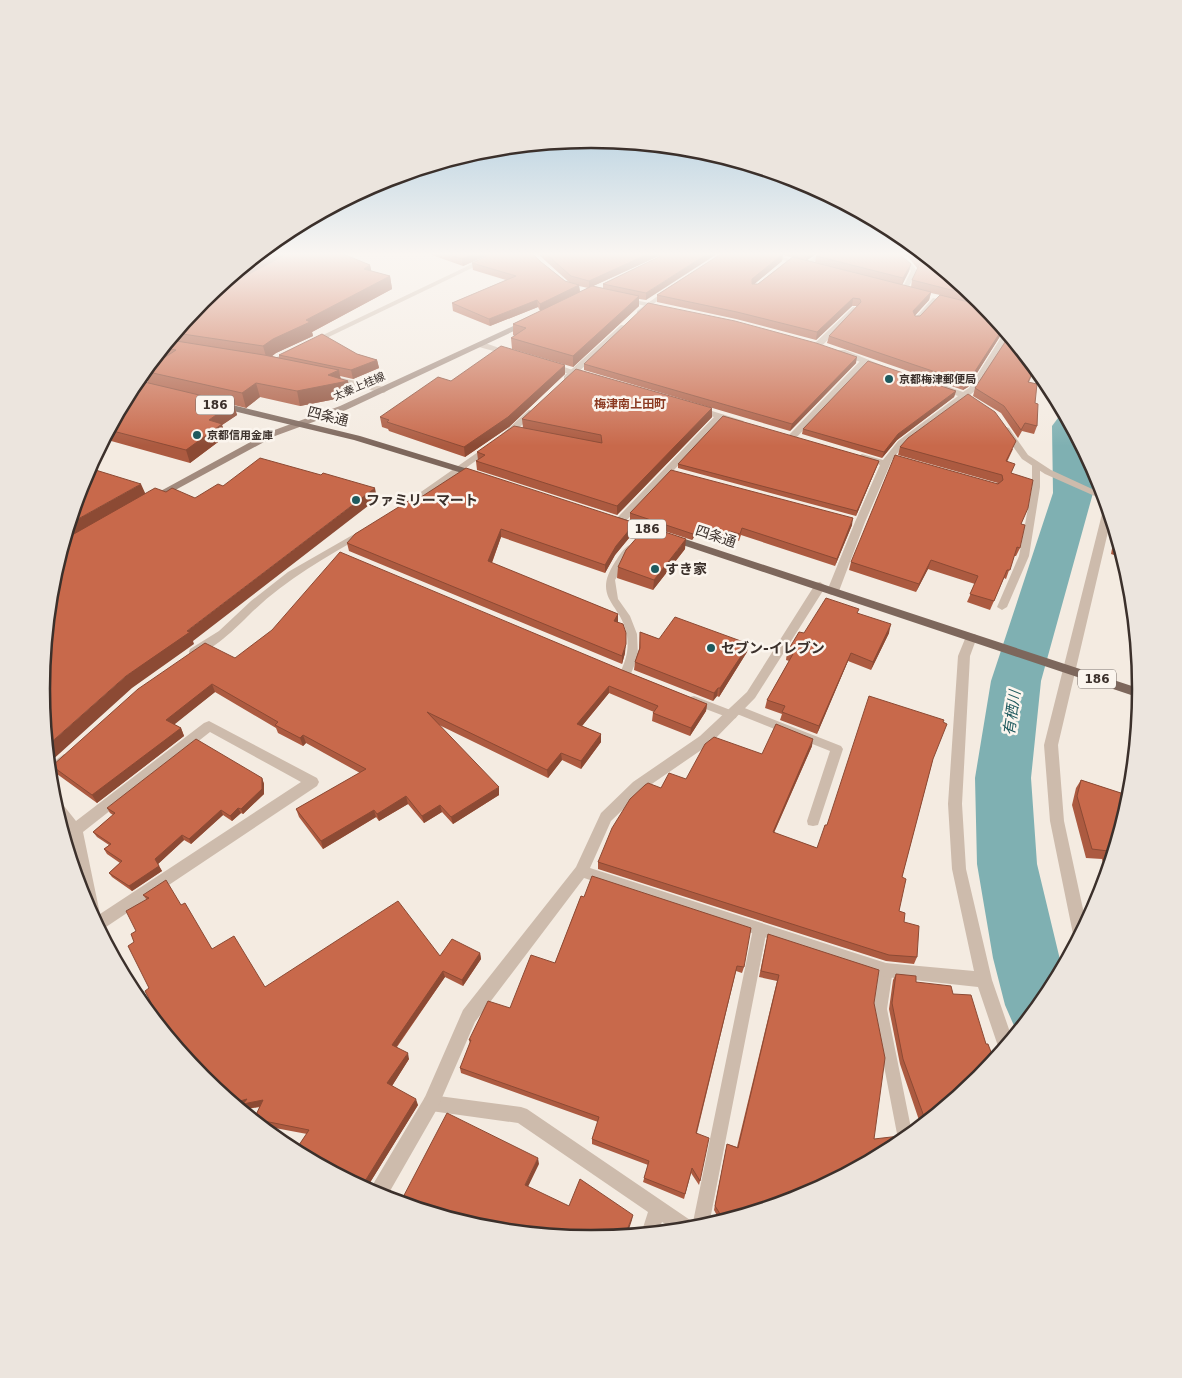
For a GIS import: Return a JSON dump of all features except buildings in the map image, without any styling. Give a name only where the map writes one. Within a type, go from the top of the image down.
[{"type":"main road","name":"太秦上桂線","points":[[140,505],[272,434],[343,408],[532,321]]},
{"type":"main road","name":"四条通","points":[[210,403],[356,438],[488,478]]},
{"type":"main road","name":"四条通","points":[[616,519],[1132,690]]},
{"type":"street","points":[[268,366],[280,357],[362,318]]},
{"type":"street","points":[[381,1188],[431,1103],[469,1016],[581,871],[606,817],[638,786],[705,740],[751,696],[826,589],[855,521],[901,443],[972,390],[1003,339]]},
{"type":"street","points":[[809,342],[892,370]]},
{"type":"street","points":[[482,345],[526,358]]},
{"type":"street","points":[[258,364],[277,367]]},
{"type":"street","points":[[545,364],[601,380]]},
{"type":"street","points":[[324,377],[384,390]]},
{"type":"street","points":[[929,383],[965,396],[989,412]]},
{"type":"street","points":[[683,405],[747,424]]},
{"type":"street","points":[[616,519],[674,472],[720,416]]},
{"type":"street","points":[[1002,424],[1025,457],[1048,472],[1095,493]]},
{"type":"street","points":[[848,453],[892,461]]},
{"type":"street","points":[[1078,924],[1057,821],[1051,746],[1105,522]]},
{"type":"street","points":[[971,637],[964,656],[956,804],[959,870],[984,980],[1004,1039]]},
{"type":"street","points":[[75,830],[209,726],[312,782],[103,921]]},
{"type":"street","points":[[66,819],[75,830],[85,880]]},
{"type":"street","points":[[581,871],[886,970],[984,980]]},
{"type":"lane","points":[[818,345],[845,318]]},
{"type":"lane","points":[[560,385],[627,323]]},
{"type":"lane","points":[[792,437],[865,360]]},
{"type":"lane","points":[[393,515],[513,430],[540,404]]},
{"type":"lane","points":[[513,430],[522,432]]},
{"type":"lane","points":[[1002,606],[1024,556],[1036,487],[1036,464]]},
{"type":"lane","points":[[184,659],[223,634],[255,603],[292,574],[337,551],[376,525]]},
{"type":"lane","points":[[626,673],[634,656],[632,634],[625,616],[613,599],[610,580],[619,563],[645,528]]},
{"type":"lane","points":[[688,697],[837,749],[813,820]]},
{"type":"lane","points":[[56,767],[70,754]]},
{"type":"lane","points":[[702,1219],[760,929]]},
{"type":"lane","points":[[886,970],[880,1009],[903,1130]]},
{"type":"lane","points":[[431,1103],[521,1115],[678,1223]]},
{"type":"lane","points":[[652,1226],[658,1209]]},
{"type":"waterway","name":"有栖川","points":[[1037,996],[1026,958],[1007,864],[1003,778],[1016,681],[1073,493],[1071,441]]},
{"type":"place","name":"京都梅津郵便局","points":[[889,379]]},
{"type":"place","name":"京都信用金庫","points":[[197,435]]},
{"type":"place","name":"ファミリーマート","points":[[356,500]]},
{"type":"place","name":"すき家","points":[[655,569]]},
{"type":"place","name":"セブン-イレブン","points":[[711,648]]},
{"type":"district","name":"梅津南上田町","points":[[630,404]]}]
